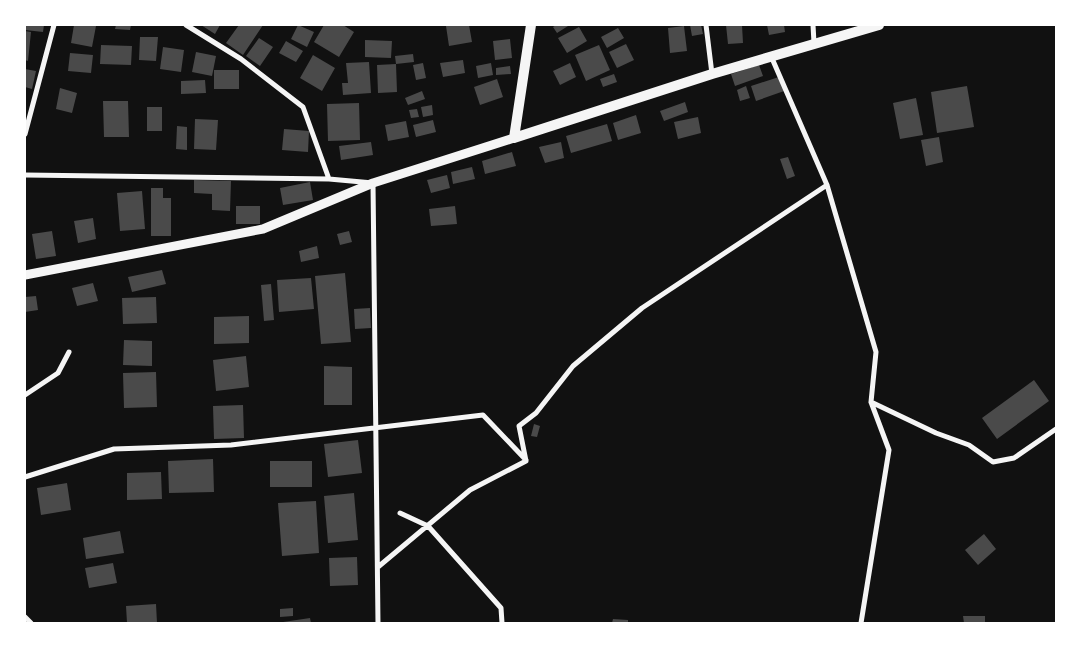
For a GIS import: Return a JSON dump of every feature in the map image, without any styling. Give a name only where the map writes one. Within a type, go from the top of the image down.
[{"type":"main road","points":[[532,25],[514,138],[712,74],[880,25]]},
{"type":"street","points":[[25,134],[54,25]]},
{"type":"street","points":[[186,25],[241,59],[303,107],[329,180]]},
{"type":"street","points":[[706,25],[712,74]]},
{"type":"street","points":[[814,25],[814,44]]},
{"type":"street","points":[[771,56],[827,185],[876,352],[872,402],[889,450],[861,623]]},
{"type":"street","points":[[25,275],[263,229],[373,183],[514,138]]},
{"type":"street","points":[[25,175],[329,180],[373,183]]},
{"type":"street","points":[[373,183],[378,623]]},
{"type":"street","points":[[526,461],[518,426],[536,413],[573,366],[642,308],[827,185]]},
{"type":"street","points":[[25,395],[58,373],[68,352]]},
{"type":"street","points":[[872,402],[936,434],[969,445],[993,462],[1014,458],[1056,429]]},
{"type":"street","points":[[25,477],[114,449],[231,445],[375,426],[483,415],[526,461]]},
{"type":"street","points":[[378,567],[470,490],[526,461]]},
{"type":"street","points":[[400,513],[428,526],[501,608],[502,623]]},
{"type":"street","points":[[25,617],[32,623]]},
{"type":"building","points":[[25,25],[44,25],[43,32],[25,30]]},
{"type":"building","points":[[74,25],[96,26],[92,47],[71,43]]},
{"type":"building","points":[[116,25],[131,25],[130,30],[115,29]]},
{"type":"building","points":[[201,25],[220,25],[215,34]]},
{"type":"building","points":[[239,25],[263,25],[243,55],[226,43]]},
{"type":"building","points":[[298,25],[314,32],[307,47],[291,39]]},
{"type":"building","points":[[324,25],[343,25],[354,32],[339,57],[314,42]]},
{"type":"building","points":[[469,25],[472,42],[449,46],[446,26]]},
{"type":"building","points":[[556,25],[568,26],[557,33],[553,27]]},
{"type":"building","points":[[690,25],[701,25],[703,34],[692,36]]},
{"type":"building","points":[[726,25],[742,25],[743,43],[728,44]]},
{"type":"building","points":[[767,25],[784,25],[785,32],[769,35]]},
{"type":"building","points":[[684,26],[687,51],[670,53],[668,28]]},
{"type":"building","points":[[579,27],[587,41],[567,53],[558,38]]},
{"type":"building","points":[[618,28],[624,38],[607,48],[601,37]]},
{"type":"building","points":[[25,31],[31,32],[28,61],[25,60]]},
{"type":"building","points":[[140,37],[158,37],[156,61],[139,60]]},
{"type":"building","points":[[259,38],[273,47],[260,66],[246,56]]},
{"type":"building","points":[[510,39],[512,58],[495,60],[493,41]]},
{"type":"building","points":[[365,40],[392,41],[391,58],[365,57]]},
{"type":"building","points":[[286,41],[303,51],[296,62],[279,53]]},
{"type":"building","points":[[626,44],[634,60],[617,68],[609,52]]},
{"type":"building","points":[[101,45],[132,46],[131,65],[100,64]]},
{"type":"building","points":[[599,45],[610,70],[586,81],[575,55]]},
{"type":"building","points":[[163,47],[184,50],[181,72],[160,69]]},
{"type":"building","points":[[196,52],[216,56],[212,76],[192,72]]},
{"type":"building","points":[[70,53],[93,55],[91,73],[68,71]]},
{"type":"building","points":[[413,54],[414,62],[396,64],[395,56]]},
{"type":"building","points":[[313,55],[335,68],[322,91],[300,78]]},
{"type":"building","points":[[463,60],[465,73],[443,77],[440,63]]},
{"type":"building","points":[[369,62],[371,93],[343,95],[342,83],[348,83],[346,63]]},
{"type":"building","points":[[423,63],[426,78],[416,80],[413,65]]},
{"type":"building","points":[[491,63],[493,75],[478,78],[476,66]]},
{"type":"building","points":[[570,63],[576,77],[560,85],[553,71]]},
{"type":"building","points":[[396,64],[397,92],[378,93],[377,65]]},
{"type":"building","points":[[759,65],[763,76],[735,86],[731,74]]},
{"type":"building","points":[[510,66],[511,74],[496,75],[496,68]]},
{"type":"building","points":[[25,69],[36,71],[32,89],[25,87]]},
{"type":"building","points":[[214,70],[239,70],[239,89],[214,89]]},
{"type":"building","points":[[614,74],[617,82],[603,87],[600,79]]},
{"type":"building","points":[[782,76],[787,90],[756,101],[751,86]]},
{"type":"building","points":[[497,79],[503,97],[480,105],[474,87]]},
{"type":"building","points":[[205,80],[206,93],[181,94],[181,81]]},
{"type":"building","points":[[746,86],[750,98],[740,101],[737,90]]},
{"type":"building","points":[[967,86],[974,127],[937,133],[931,92]]},
{"type":"building","points":[[60,88],[77,93],[72,113],[56,109]]},
{"type":"building","points":[[422,91],[425,99],[408,105],[405,98]]},
{"type":"building","points":[[916,98],[923,135],[900,139],[893,103]]},
{"type":"building","points":[[103,101],[128,101],[129,137],[104,137]]},
{"type":"building","points":[[685,102],[688,112],[664,121],[660,111]]},
{"type":"building","points":[[359,103],[360,140],[328,141],[327,104]]},
{"type":"building","points":[[432,105],[433,115],[423,117],[421,107]]},
{"type":"building","points":[[147,107],[162,107],[162,131],[147,131]]},
{"type":"building","points":[[417,109],[419,117],[411,118],[409,110]]},
{"type":"building","points":[[636,115],[641,133],[618,140],[613,123]]},
{"type":"building","points":[[698,117],[701,133],[678,139],[674,122]]},
{"type":"building","points":[[195,119],[218,120],[216,150],[194,149]]},
{"type":"building","points":[[433,120],[436,132],[416,137],[413,125]]},
{"type":"building","points":[[406,121],[409,137],[388,141],[385,125]]},
{"type":"building","points":[[607,124],[612,141],[571,153],[566,136]]},
{"type":"building","points":[[177,126],[187,127],[187,150],[176,149]]},
{"type":"building","points":[[284,129],[309,131],[308,152],[282,150]]},
{"type":"building","points":[[939,137],[943,162],[926,166],[921,140]]},
{"type":"building","points":[[371,142],[373,155],[341,160],[339,146]]},
{"type":"building","points":[[561,142],[564,158],[545,163],[539,147]]},
{"type":"building","points":[[512,152],[516,166],[485,174],[482,161]]},
{"type":"building","points":[[788,157],[795,176],[787,179],[780,159]]},
{"type":"building","points":[[472,167],[475,179],[453,184],[451,172]]},
{"type":"building","points":[[447,175],[450,188],[431,193],[427,180]]},
{"type":"building","points":[[194,180],[231,181],[230,211],[212,210],[212,194],[194,193]]},
{"type":"building","points":[[310,182],[313,200],[283,205],[280,188]]},
{"type":"building","points":[[151,188],[163,188],[163,198],[171,198],[171,236],[151,236]]},
{"type":"building","points":[[142,191],[145,229],[120,231],[117,193]]},
{"type":"building","points":[[236,206],[260,206],[260,224],[236,224]]},
{"type":"building","points":[[455,206],[457,224],[431,226],[429,209]]},
{"type":"building","points":[[93,218],[96,239],[78,243],[74,221]]},
{"type":"building","points":[[52,231],[56,256],[36,259],[32,234]]},
{"type":"building","points":[[349,231],[352,242],[340,245],[337,234]]},
{"type":"building","points":[[317,246],[319,258],[301,262],[299,251]]},
{"type":"building","points":[[162,270],[166,284],[132,292],[128,277]]},
{"type":"building","points":[[345,273],[351,342],[321,344],[315,276]]},
{"type":"building","points":[[311,278],[314,309],[279,312],[277,280]]},
{"type":"building","points":[[93,283],[98,301],[77,306],[72,288]]},
{"type":"building","points":[[271,284],[274,320],[264,321],[261,285]]},
{"type":"building","points":[[36,296],[38,310],[25,312],[25,297]]},
{"type":"building","points":[[156,297],[157,323],[123,324],[122,298]]},
{"type":"building","points":[[370,308],[371,328],[355,329],[354,309]]},
{"type":"building","points":[[249,316],[249,343],[214,344],[214,317]]},
{"type":"building","points":[[124,340],[152,341],[152,366],[123,365]]},
{"type":"building","points":[[246,356],[249,387],[216,391],[213,360]]},
{"type":"building","points":[[324,366],[352,367],[352,405],[324,405]]},
{"type":"building","points":[[156,372],[157,407],[124,408],[123,373]]},
{"type":"building","points":[[1034,380],[1049,401],[997,439],[982,418]]},
{"type":"building","points":[[243,405],[244,438],[214,439],[213,406]]},
{"type":"building","points":[[534,424],[540,426],[537,437],[531,436]]},
{"type":"building","points":[[358,440],[362,473],[328,477],[324,444]]},
{"type":"building","points":[[213,459],[214,492],[169,493],[168,461]]},
{"type":"building","points":[[270,461],[312,461],[312,487],[270,487]]},
{"type":"building","points":[[161,472],[162,499],[127,500],[127,473]]},
{"type":"building","points":[[67,483],[71,510],[41,515],[37,488]]},
{"type":"building","points":[[354,493],[358,540],[328,543],[324,496]]},
{"type":"building","points":[[316,501],[319,553],[282,556],[278,503]]},
{"type":"building","points":[[120,531],[124,553],[86,559],[83,538]]},
{"type":"building","points":[[984,534],[996,549],[978,565],[965,550]]},
{"type":"building","points":[[357,557],[358,585],[330,586],[329,558]]},
{"type":"building","points":[[113,563],[117,583],[89,588],[85,568]]},
{"type":"building","points":[[156,604],[157,623],[127,623],[126,606]]},
{"type":"building","points":[[293,608],[293,616],[280,617],[280,609]]},
{"type":"building","points":[[963,616],[985,616],[985,623],[964,623]]},
{"type":"building","points":[[310,618],[311,623],[283,623],[283,622]]},
{"type":"building","points":[[613,619],[628,620],[628,623],[612,623]]}]
